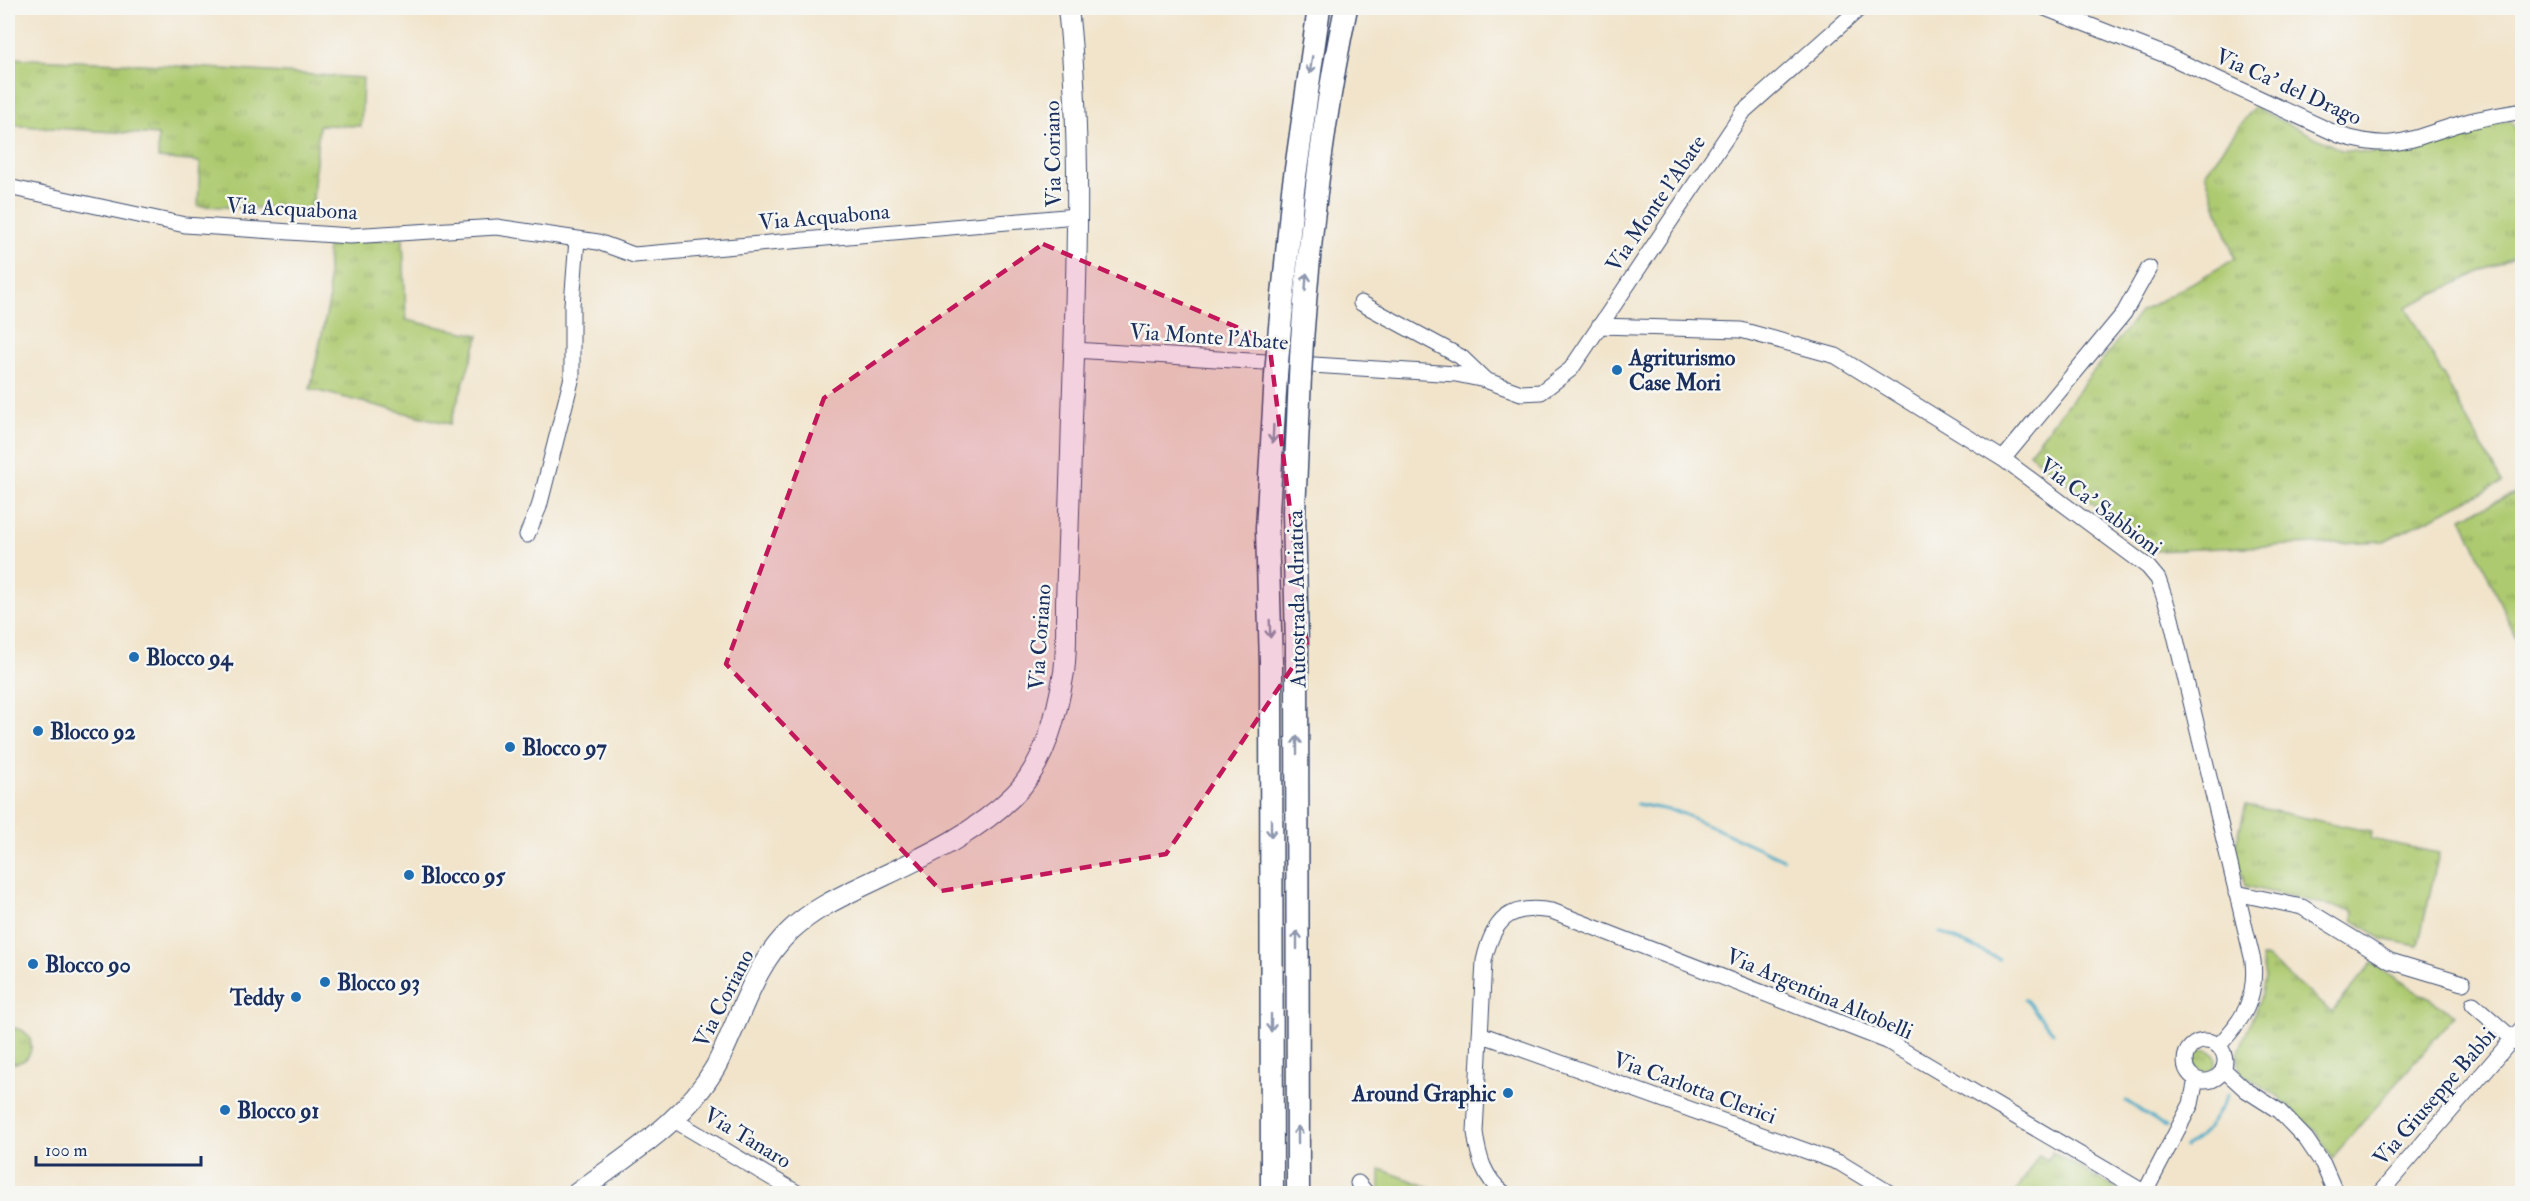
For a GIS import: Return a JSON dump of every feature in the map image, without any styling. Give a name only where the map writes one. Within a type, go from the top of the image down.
[{"type":"highway","name":"Autostrada Adriatica","points":[[1272,1194],[1271,664],[1267,529],[1276,375],[1293,189],[1319,8]]},
{"type":"highway","name":"Autostrada Adriatica","points":[[1298,1194],[1297,647],[1294,512],[1308,258],[1317,185],[1346,8]]},
{"type":"main road","name":"Via Coriano","points":[[576,1194],[674,1120],[696,1096],[715,1066],[762,966],[790,930],[826,904],[936,850],[984,820],[1015,794],[1035,767],[1050,732],[1064,669],[1074,350],[1077,121],[1068,8]]},
{"type":"street","name":"Via Monte l'Abate","points":[[1074,350],[1456,374],[1485,380],[1521,393],[1541,392],[1572,369],[1744,111],[1860,8]]},
{"type":"street","name":"Via Ca' del Drago","points":[[2044,8],[2168,56],[2339,135],[2364,143],[2382,145],[2406,142],[2464,122],[2523,111]]},
{"type":"street","name":"Via Acquabona","points":[[8,188],[185,225],[350,236],[497,227],[598,242],[634,255],[1076,216]]},
{"type":"street","points":[[526,535],[539,507],[572,377],[572,305],[577,239]]},
{"type":"street","points":[[2003,459],[2124,313],[2149,268]]},
{"type":"street","name":"Via Monte l'Abate","points":[[1361,303],[1461,357],[1485,380]]},
{"type":"street","name":"Via Ca' Sabbioni","points":[[1599,326],[1741,330],[1836,356],[2003,459],[2148,567],[2158,579],[2170,614],[2255,978],[2250,1002],[2238,1024],[2218,1046]]},
{"type":"street","points":[[2236,893],[2301,908],[2390,961],[2463,983]]},
{"type":"street","name":"Via Argentina Altobelli","points":[[1505,1194],[1494,1186],[1478,1155],[1475,1132],[1484,961],[1488,939],[1493,932],[1514,911],[1532,907],[1552,911],[1887,1041],[2146,1193],[2192,1104],[2196,1079]]},
{"type":"street","points":[[2473,1004],[2519,1038]]},
{"type":"street","name":"Via Carlotta Clerici","points":[[1480,1034],[1840,1163],[1891,1194]]},
{"type":"street","name":"Via Giuseppe Babbi","points":[[2379,1194],[2519,1038]]},
{"type":"street","points":[[2206,1041],[2218,1046],[2224,1057],[2223,1069],[2215,1078],[2202,1081],[2196,1079],[2186,1070],[2185,1056],[2188,1050],[2199,1042],[2206,1041]]},
{"type":"street","points":[[2223,1069],[2246,1090],[2279,1111],[2306,1139],[2323,1164],[2336,1194]]},
{"type":"street","name":"Via Tanaro","points":[[674,1120],[799,1194]]},
{"type":"highlighted area","points":[[1043,244],[1269,341],[1307,646],[1166,854],[941,891],[726,664],[824,398]]},
{"type":"green space","points":[[8,58],[363,78],[361,126],[319,125],[312,210],[198,206],[200,162],[158,158],[158,135],[8,125]]},
{"type":"green space","points":[[2254,107],[2341,150],[2371,153],[2396,153],[2463,128],[2511,120],[2522,143],[2522,252],[2406,307],[2502,483],[2384,541],[2153,551],[2029,453],[2140,312],[2235,259],[2205,173]]},
{"type":"green space","points":[[403,238],[406,320],[479,335],[450,424],[310,389],[329,301],[327,243]]},
{"type":"green space","points":[[2522,490],[2522,652],[2462,517]]},
{"type":"green space","points":[[2246,805],[2372,832],[2371,839],[2439,853],[2418,946],[2382,939],[2353,920],[2354,911],[2245,886],[2235,848]]},
{"type":"green space","points":[[2266,957],[2332,1012],[2372,963],[2455,1015],[2332,1158],[2315,1131],[2278,1096],[2246,1076],[2239,1068],[2238,1054],[2262,993],[2265,977],[2261,958]]},
{"type":"green space","points":[[14,1028],[23,1031],[31,1042],[28,1056],[17,1063],[8,1062],[8,1030]]},
{"type":"green space","points":[[2205,1050],[2213,1053],[2216,1061],[2213,1069],[2205,1072],[2197,1069],[2194,1061],[2197,1053]]},
{"type":"green space","points":[[2052,1152],[2120,1191],[2118,1194],[2015,1193],[2039,1155],[2047,1160]]},
{"type":"green space","points":[[1380,1169],[1445,1193],[1380,1193]]},
{"type":"waterway","points":[[1637,804],[1679,812],[1783,859]]},
{"type":"waterway","points":[[1940,932],[1999,959]]},
{"type":"waterway","points":[[2025,999],[2053,1032]]},
{"type":"waterway","points":[[2185,1147],[2205,1130],[2228,1094]]},
{"type":"waterway","points":[[2126,1101],[2166,1127]]},
{"type":"place","name":"Agriturismo Case Mori","points":[[1617,370]]},
{"type":"place","name":"Blocco 94","points":[[134,657]]},
{"type":"place","name":"Blocco 92","points":[[38,731]]},
{"type":"place","name":"Blocco 97","points":[[510,747]]},
{"type":"place","name":"Blocco 95","points":[[409,875]]},
{"type":"place","name":"Blocco 90","points":[[33,964]]},
{"type":"place","name":"Blocco 93","points":[[325,982]]},
{"type":"place","name":"Teddy","points":[[296,997]]},
{"type":"place","name":"Around Graphic","points":[[1508,1093]]},
{"type":"place","name":"Blocco 91","points":[[225,1110]]}]
